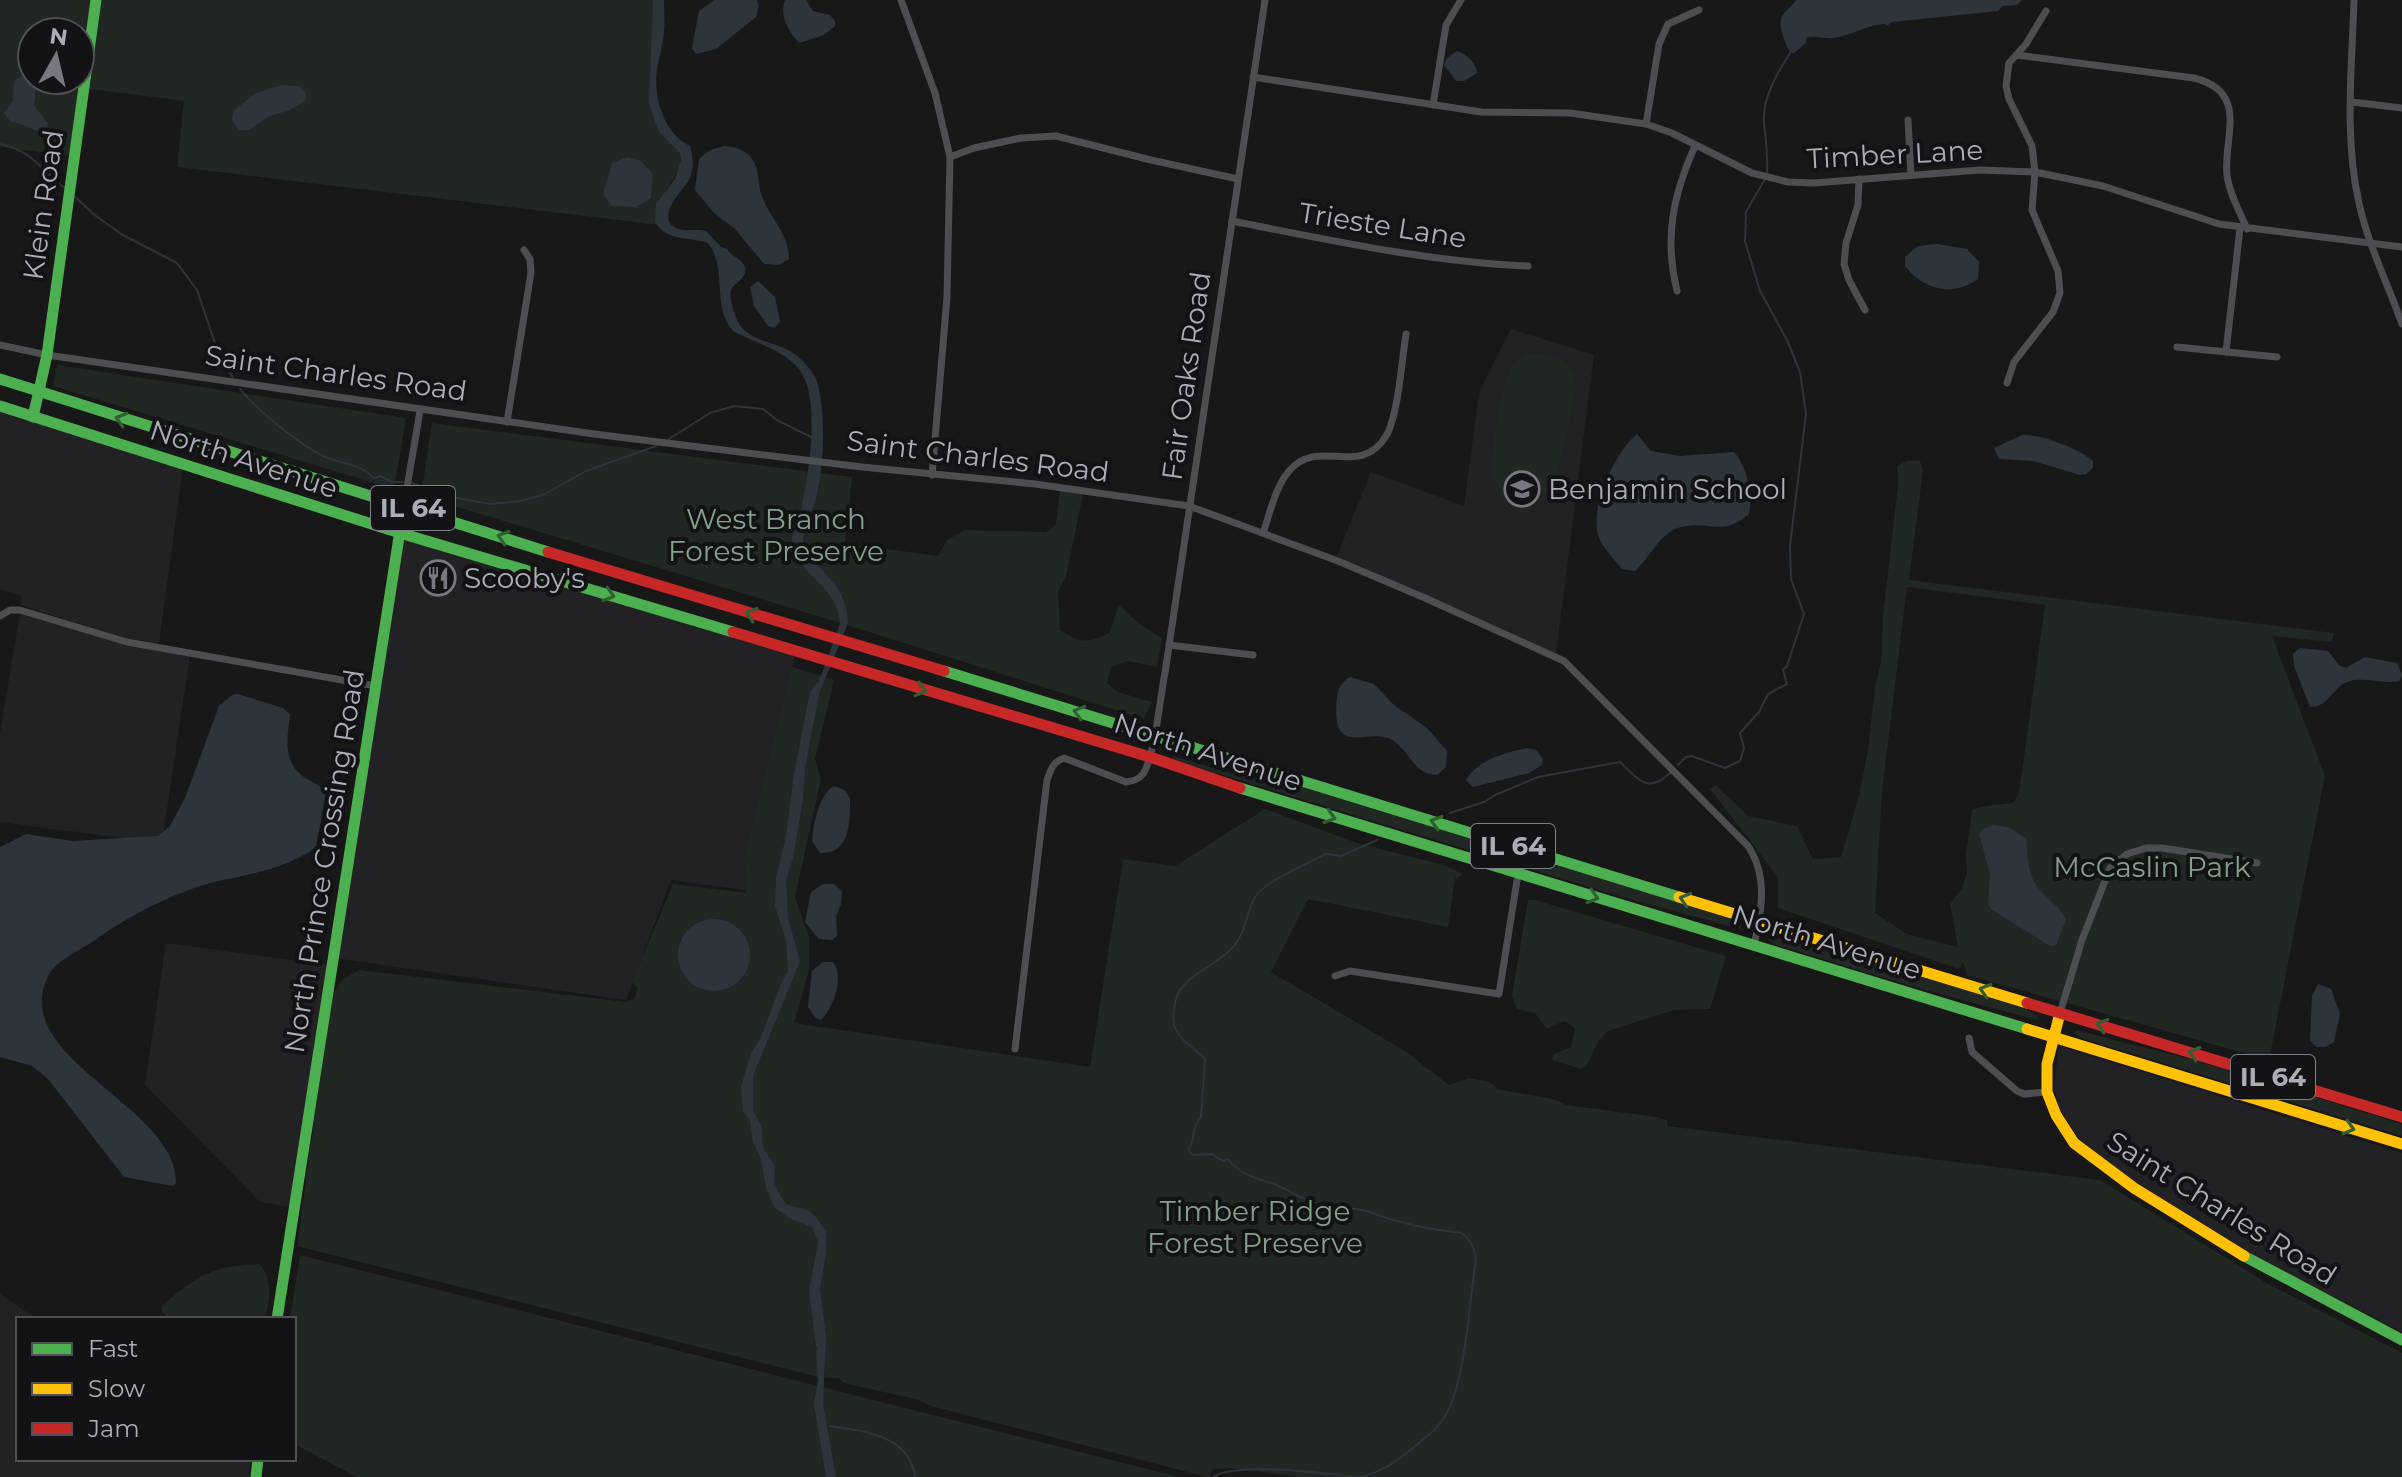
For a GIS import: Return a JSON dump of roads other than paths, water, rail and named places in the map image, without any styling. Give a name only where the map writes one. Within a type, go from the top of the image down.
[{"type":"main road","name":"Klein Road","points":[[33,417],[47,355],[96,0]]},
{"type":"main road","name":"North Avenue","points":[[0,379],[855,646],[1154,734],[2402,1117]]},
{"type":"main road","name":"North Avenue","points":[[0,406],[400,533],[1150,757],[1261,795],[2402,1144]]},
{"type":"main road","name":"North Prince Crossing Road","points":[[277,1317],[404,505]]},
{"type":"main road","name":"Saint Charles Road","points":[[2060,1013],[2046,1071],[2047,1092],[2068,1135],[2105,1168],[2258,1265],[2402,1340]]},
{"type":"street","points":[[901,0],[935,93],[950,157],[947,297],[932,475]]},
{"type":"street","name":"Fair Oaks Road","points":[[1150,757],[1265,0]]},
{"type":"street","points":[[1433,105],[1446,25],[1461,0]]},
{"type":"street","points":[[2354,0],[2352,102],[2355,186],[2371,243],[2402,324]]},
{"type":"street","points":[[1646,124],[1655,61],[1663,34],[1668,24],[1699,10]]},
{"type":"street","points":[[2007,383],[2014,362],[2053,312],[2060,293],[2058,271],[2032,210],[2035,172],[2032,146],[2009,99],[2006,86],[2009,63],[2046,11]]},
{"type":"street","points":[[2017,55],[2194,78],[2223,94],[2230,112],[2227,175],[2244,229],[2226,352]]},
{"type":"street","name":"Timber Lane","points":[[1253,77],[1490,113],[1570,113],[1646,124],[1672,133],[1735,166],[1767,177],[1814,183],[1980,170],[2035,172],[2103,186],[2207,221],[2244,229],[2402,247]]},
{"type":"street","points":[[2352,102],[2402,108]]},
{"type":"street","points":[[1908,120],[1911,175]]},
{"type":"street","points":[[950,157],[974,148],[1021,138],[1056,136],[1238,179]]},
{"type":"street","points":[[1677,291],[1670,258],[1672,214],[1678,186],[1695,146]]},
{"type":"street","points":[[1859,179],[1858,205],[1846,243],[1844,264],[1865,310]]},
{"type":"street","name":"Trieste Lane","points":[[1232,221],[1399,253],[1494,265],[1528,266]]},
{"type":"street","points":[[507,422],[531,273],[530,259],[524,250]]},
{"type":"street","points":[[1263,533],[1283,480],[1298,461],[1317,455],[1360,457],[1375,450],[1384,440],[1391,424],[1406,334]]},
{"type":"street","name":"Saint Charles Road","points":[[0,345],[47,355],[420,411],[838,464],[1035,484],[1189,506],[1453,609],[1564,661],[1748,846],[1761,870],[1759,921],[1754,945]]},
{"type":"street","points":[[2177,347],[2277,357]]},
{"type":"street","name":"North Prince Crossing Road","points":[[404,505],[420,411]]},
{"type":"street","points":[[0,616],[10,610],[20,610],[127,642],[376,686]]},
{"type":"street","points":[[1169,645],[1253,655]]},
{"type":"street","points":[[1015,1049],[1047,780],[1051,768],[1064,758],[1126,782],[1136,781],[1143,774],[1150,757]]},
{"type":"street","name":"Saint Charles Road","points":[[2060,1013],[2100,890],[2110,868],[2127,854],[2146,848],[2162,848],[2257,863]]},
{"type":"street","points":[[1335,976],[1350,971],[1499,994],[1518,874]]},
{"type":"street","points":[[1969,1038],[1972,1052],[2017,1091],[2024,1094],[2047,1092]]},
{"type":"waterway","points":[[1767,174],[1765,105],[1790,53]]},
{"type":"waterway","points":[[0,144],[29,156],[66,189]]},
{"type":"waterway","points":[[1678,765],[1686,757],[1692,756],[1725,768],[1740,761],[1744,748],[1740,733],[1759,712],[1768,694],[1787,684],[1783,670],[1804,614],[1791,579],[1790,546],[1806,414],[1800,372],[1787,340],[1760,291],[1745,241],[1746,212],[1765,179]]},
{"type":"waterway","points":[[74,196],[121,234],[177,263],[197,290],[217,349],[233,378]]},
{"type":"waterway","points":[[240,389],[281,428],[318,453],[357,467],[374,478],[380,476],[392,482],[403,482]]},
{"type":"waterway","points":[[669,439],[710,413],[734,406],[763,409],[777,420],[813,438]]},
{"type":"waterway","points":[[412,483],[441,495],[490,504],[521,501],[545,494],[586,471],[656,446]]},
{"type":"waterway","points":[[1450,813],[1484,802],[1538,777],[1620,762],[1644,782],[1656,783],[1670,773]]},
{"type":"waterway","points":[[1213,1477],[1225,1472],[1261,1469],[1359,1477],[1374,1473],[1400,1458],[1438,1426],[1457,1384],[1466,1342],[1476,1259],[1472,1245],[1462,1233],[1416,1226],[1358,1209],[1311,1202],[1244,1173],[1228,1159],[1223,1161],[1212,1154],[1193,1155],[1188,1150],[1201,1117],[1205,1059],[1181,1038],[1174,1026],[1176,998],[1181,988],[1234,946],[1253,901],[1264,888],[1326,854],[1341,856],[1377,840]]},
{"type":"waterway","points":[[830,1426],[870,1433],[895,1444],[911,1463],[915,1477]]},
{"type":"place","name":"Benjamin School","points":[[1522,489]]},
{"type":"place","name":"Scooby's","points":[[438,578]]},
{"type":"park label","name":"West Branch Forest Preserve","points":[[776,535]]},
{"type":"park label","name":"McCaslin Park","points":[[2152,867]]},
{"type":"park label","name":"Timber Ridge Forest Preserve","points":[[1255,1227]]}]
